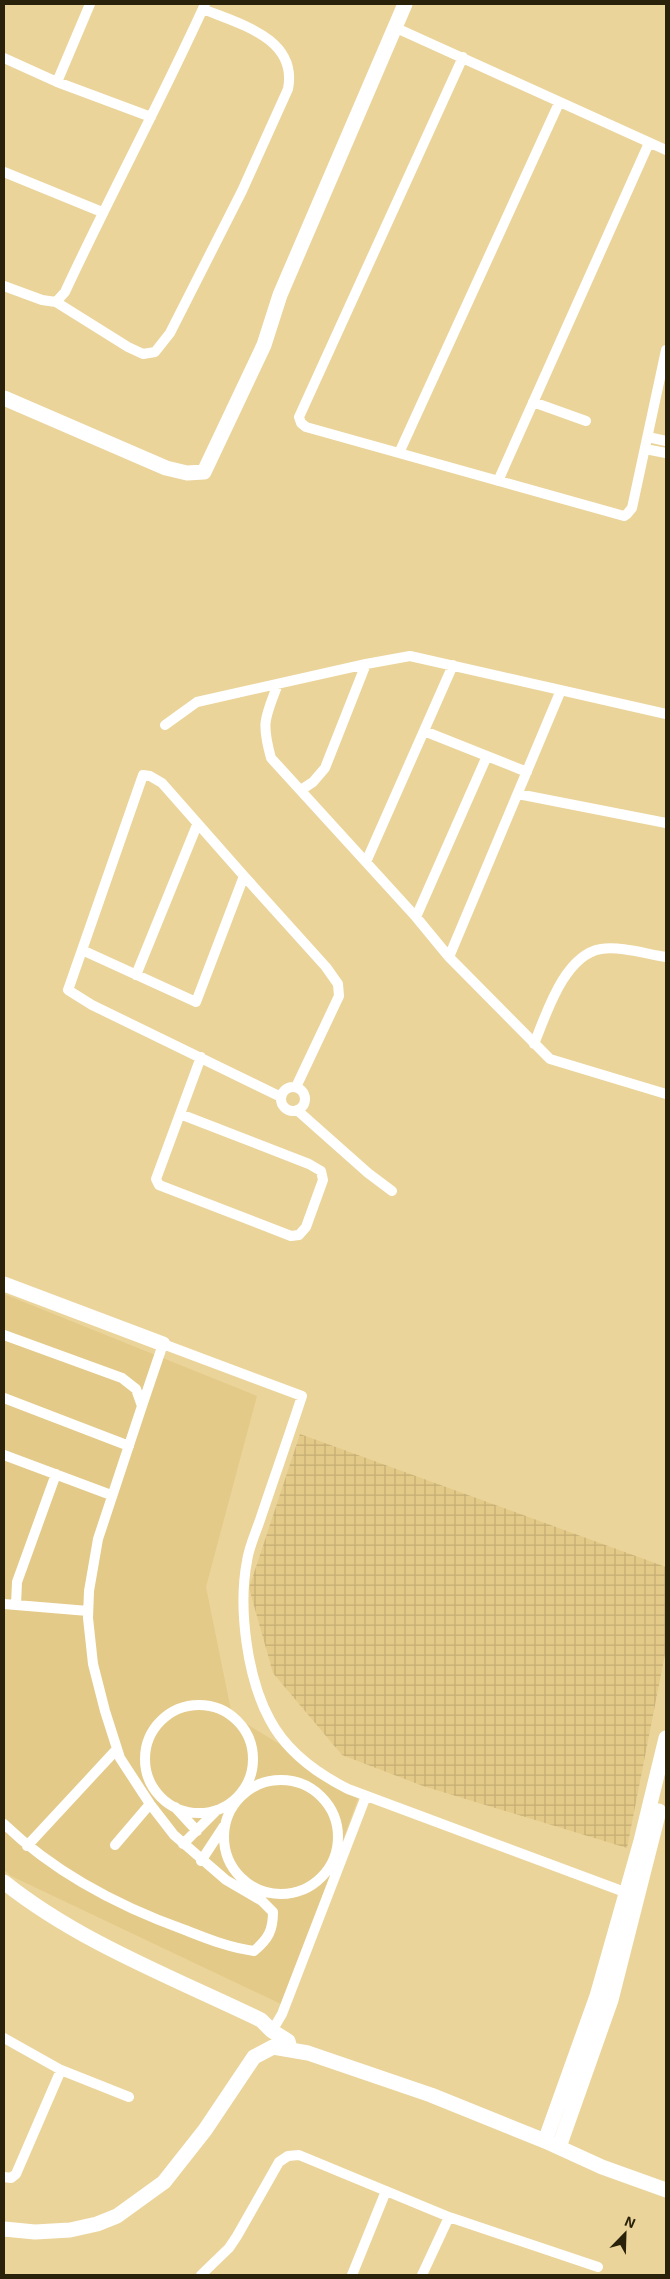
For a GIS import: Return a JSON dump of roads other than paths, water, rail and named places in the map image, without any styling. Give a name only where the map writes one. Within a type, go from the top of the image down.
[{"type":"street","points":[[57,82],[90,4]]},
{"type":"street","points":[[4,398],[134,456],[166,468],[187,473],[204,472],[264,345],[280,295],[405,4]]},
{"type":"street","points":[[4,286],[42,300],[56,302],[128,347],[143,354],[155,352],[170,333],[242,191],[288,89],[290,77],[287,60],[275,44],[264,35],[204,6],[151,117],[102,212],[65,292],[56,302]]},
{"type":"street","points":[[394,27],[666,150]]},
{"type":"street","points":[[463,57],[299,417],[301,423],[306,427],[624,516],[632,508],[666,350]]},
{"type":"street","points":[[4,58],[57,82],[151,117]]},
{"type":"street","points":[[399,453],[559,103]]},
{"type":"street","points":[[498,481],[649,143]]},
{"type":"street","points":[[4,172],[102,212]]},
{"type":"street","points":[[533,402],[586,421]]},
{"type":"street","points":[[648,437],[666,441]]},
{"type":"street","points":[[645,449],[666,453]]},
{"type":"street","points":[[165,725],[197,702],[410,656],[666,714]]},
{"type":"street","points":[[300,790],[313,782],[325,768],[366,664]]},
{"type":"street","points":[[366,862],[453,665]]},
{"type":"street","points":[[278,684],[264,718],[266,738],[272,758],[416,917],[449,957],[550,1059],[666,1094]]},
{"type":"street","points":[[449,957],[561,690]]},
{"type":"street","points":[[424,730],[527,772]]},
{"type":"street","points":[[416,917],[487,756]]},
{"type":"street","points":[[296,1087],[339,996],[338,984],[326,967],[197,825],[162,783],[150,776],[143,775],[68,990],[92,1005],[280,1097],[285,1108],[297,1110],[368,1173],[392,1191]]},
{"type":"street","points":[[518,794],[666,823]]},
{"type":"street","points":[[136,975],[197,825]]},
{"type":"street","points":[[82,950],[196,1002],[244,876]]},
{"type":"street","points":[[534,1044],[558,986],[571,969],[586,956],[600,949],[621,950],[666,957]]},
{"type":"street","points":[[180,1114],[309,1164],[321,1171],[323,1180],[306,1228],[299,1235],[291,1236],[159,1185],[156,1179],[180,1114],[201,1058]]},
{"type":"street","points":[[280,1097],[288,1087],[296,1087],[304,1096],[303,1104],[297,1110]]},
{"type":"street","points":[[4,1284],[302,1396],[247,1561],[244,1610],[248,1651],[260,1697],[275,1728],[302,1760],[326,1778],[366,1796],[633,1895]]},
{"type":"street","points":[[4,1335],[122,1378],[136,1389],[142,1406]]},
{"type":"street","points":[[4,1824],[27,1846],[69,1876],[110,1900],[234,1948],[254,1951],[267,1940],[273,1927],[273,1912],[262,1901],[226,1880],[201,1860],[183,1844],[150,1804],[120,1758],[93,1664],[88,1611],[89,1591],[98,1539],[163,1344]]},
{"type":"street","points":[[4,1398],[129,1446]]},
{"type":"street","points":[[4,1455],[111,1496]]},
{"type":"street","points":[[16,1605],[17,1582],[56,1474]]},
{"type":"street","points":[[4,1604],[88,1611]]},
{"type":"street","points":[[174,1806],[200,1813],[218,1809],[233,1801],[245,1788],[252,1771],[253,1754],[248,1737],[238,1722],[224,1711],[207,1706],[190,1706],[166,1717],[154,1730],[147,1746],[146,1764],[150,1781],[160,1796],[174,1806],[196,1831]]},
{"type":"street","points":[[559,2148],[611,2000],[666,1738]]},
{"type":"street","points":[[27,1846],[117,1749]]},
{"type":"street","points":[[545,2141],[633,1895],[666,1779]]},
{"type":"street","points":[[201,1860],[212,1847],[226,1824],[233,1807],[254,1787],[271,1781],[290,1781],[308,1787],[323,1798],[334,1814],[339,1832],[337,1851],[330,1868],[317,1882],[301,1891],[282,1895],[263,1892],[246,1883],[212,1847]]},
{"type":"street","points":[[260,2052],[282,2014],[366,1796]]},
{"type":"street","points":[[114,1845],[150,1804]]},
{"type":"street","points":[[183,1844],[218,1809]]},
{"type":"street","points":[[226,1824],[226,1852],[234,1869]]},
{"type":"street","points":[[4,1882],[47,1912],[90,1938],[261,2020],[272,2031],[288,2040],[290,2048]]},
{"type":"street","points":[[4,2038],[61,2070],[129,2097]]},
{"type":"street","points":[[4,2229],[35,2232],[70,2230],[96,2224],[118,2216],[164,2182],[205,2130],[254,2057],[260,2052],[273,2047],[290,2048],[430,2095],[545,2141],[602,2167],[666,2190]]},
{"type":"street","points":[[4,2177],[11,2178],[16,2174],[61,2070]]},
{"type":"street","points":[[201,2275],[229,2248],[279,2162],[288,2156],[299,2155],[449,2217],[598,2267]]},
{"type":"street","points":[[352,2275],[386,2191]]},
{"type":"street","points":[[422,2275],[449,2217]]}]
